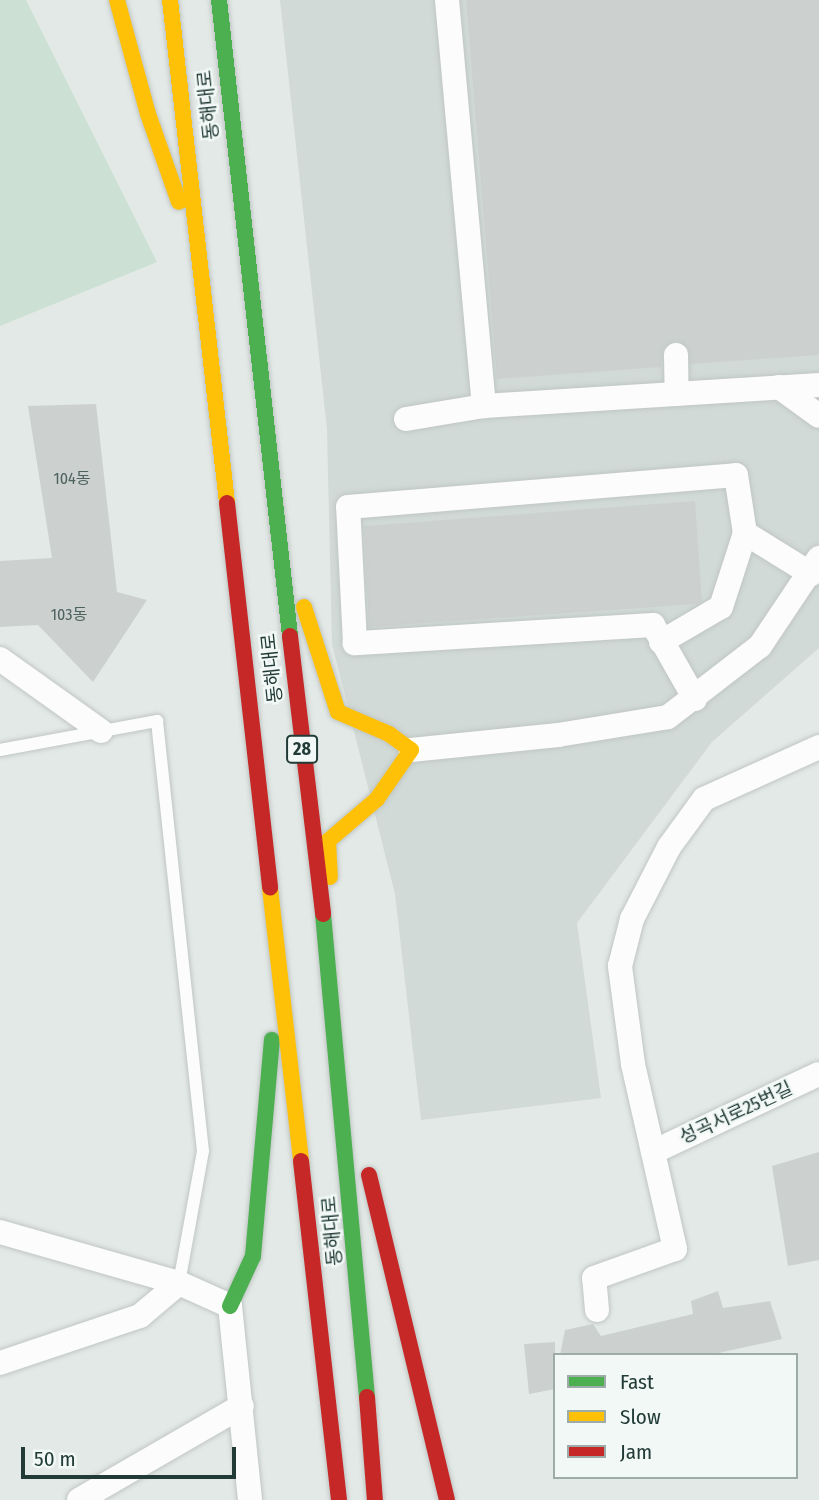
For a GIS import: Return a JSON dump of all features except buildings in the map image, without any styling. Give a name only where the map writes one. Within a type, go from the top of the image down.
[{"type":"main road","points":[[117,0],[148,114],[204,271]]},
{"type":"main road","points":[[170,0],[204,271],[339,1500]]},
{"type":"main road","name":"동해대로","points":[[219,0],[251,319],[335,1011],[375,1500]]},
{"type":"main road","points":[[276,516],[338,712],[389,734],[411,750],[377,799],[328,841],[335,1011],[364,1150],[447,1500]]},
{"type":"main road","points":[[230,1306],[253,1256],[280,954]]},
{"type":"street","points":[[447,0],[484,406]]},
{"type":"street","points":[[676,355],[677,394]]},
{"type":"street","points":[[405,419],[484,406],[819,385]]},
{"type":"street","points":[[779,387],[819,416]]},
{"type":"street","points":[[662,642],[721,607],[745,533],[736,475],[348,507],[355,643],[653,625],[662,642],[695,699]]},
{"type":"street","points":[[411,750],[558,735],[668,717],[695,699],[760,646],[815,566],[745,533]]},
{"type":"street","points":[[0,659],[101,731]]},
{"type":"street","points":[[597,1310],[594,1278],[676,1249],[633,1064],[620,966],[632,919],[669,847],[704,799],[819,747]]},
{"type":"street","name":"성곡서로25번길","points":[[653,1152],[819,1074]]},
{"type":"street","points":[[0,1232],[179,1283],[230,1306],[250,1500]]},
{"type":"street","points":[[0,1363],[140,1316],[179,1283]]},
{"type":"street","points":[[79,1500],[242,1406]]},
{"type":"lane","points":[[0,750],[156,721],[203,1151],[179,1283]]},
{"type":"shaded area","points":[[280,0],[819,0],[819,648],[712,742],[577,923],[601,1098],[421,1120],[395,894],[332,644],[327,429]]},
{"type":"green space","points":[[0,0],[26,0],[157,262],[0,326]]},
{"type":"traffic: fast","points":[[219,0],[290,636]]},
{"type":"traffic: fast","points":[[323,914],[367,1397]]},
{"type":"traffic: fast","points":[[230,1306],[253,1256],[272,1040]]},
{"type":"traffic: slow","points":[[117,0],[148,114],[179,202]]},
{"type":"traffic: slow","points":[[170,0],[227,503]]},
{"type":"traffic: slow","points":[[304,607],[338,712],[389,734],[411,750],[377,799],[328,841],[330,877]]},
{"type":"traffic: slow","points":[[270,888],[301,1161]]},
{"type":"traffic: jam","points":[[227,503],[270,888]]},
{"type":"traffic: jam","points":[[290,636],[323,914]]},
{"type":"traffic: jam","points":[[301,1161],[339,1500]]},
{"type":"traffic: jam","points":[[369,1175],[447,1500]]},
{"type":"traffic: jam","points":[[367,1397],[375,1500]]}]
